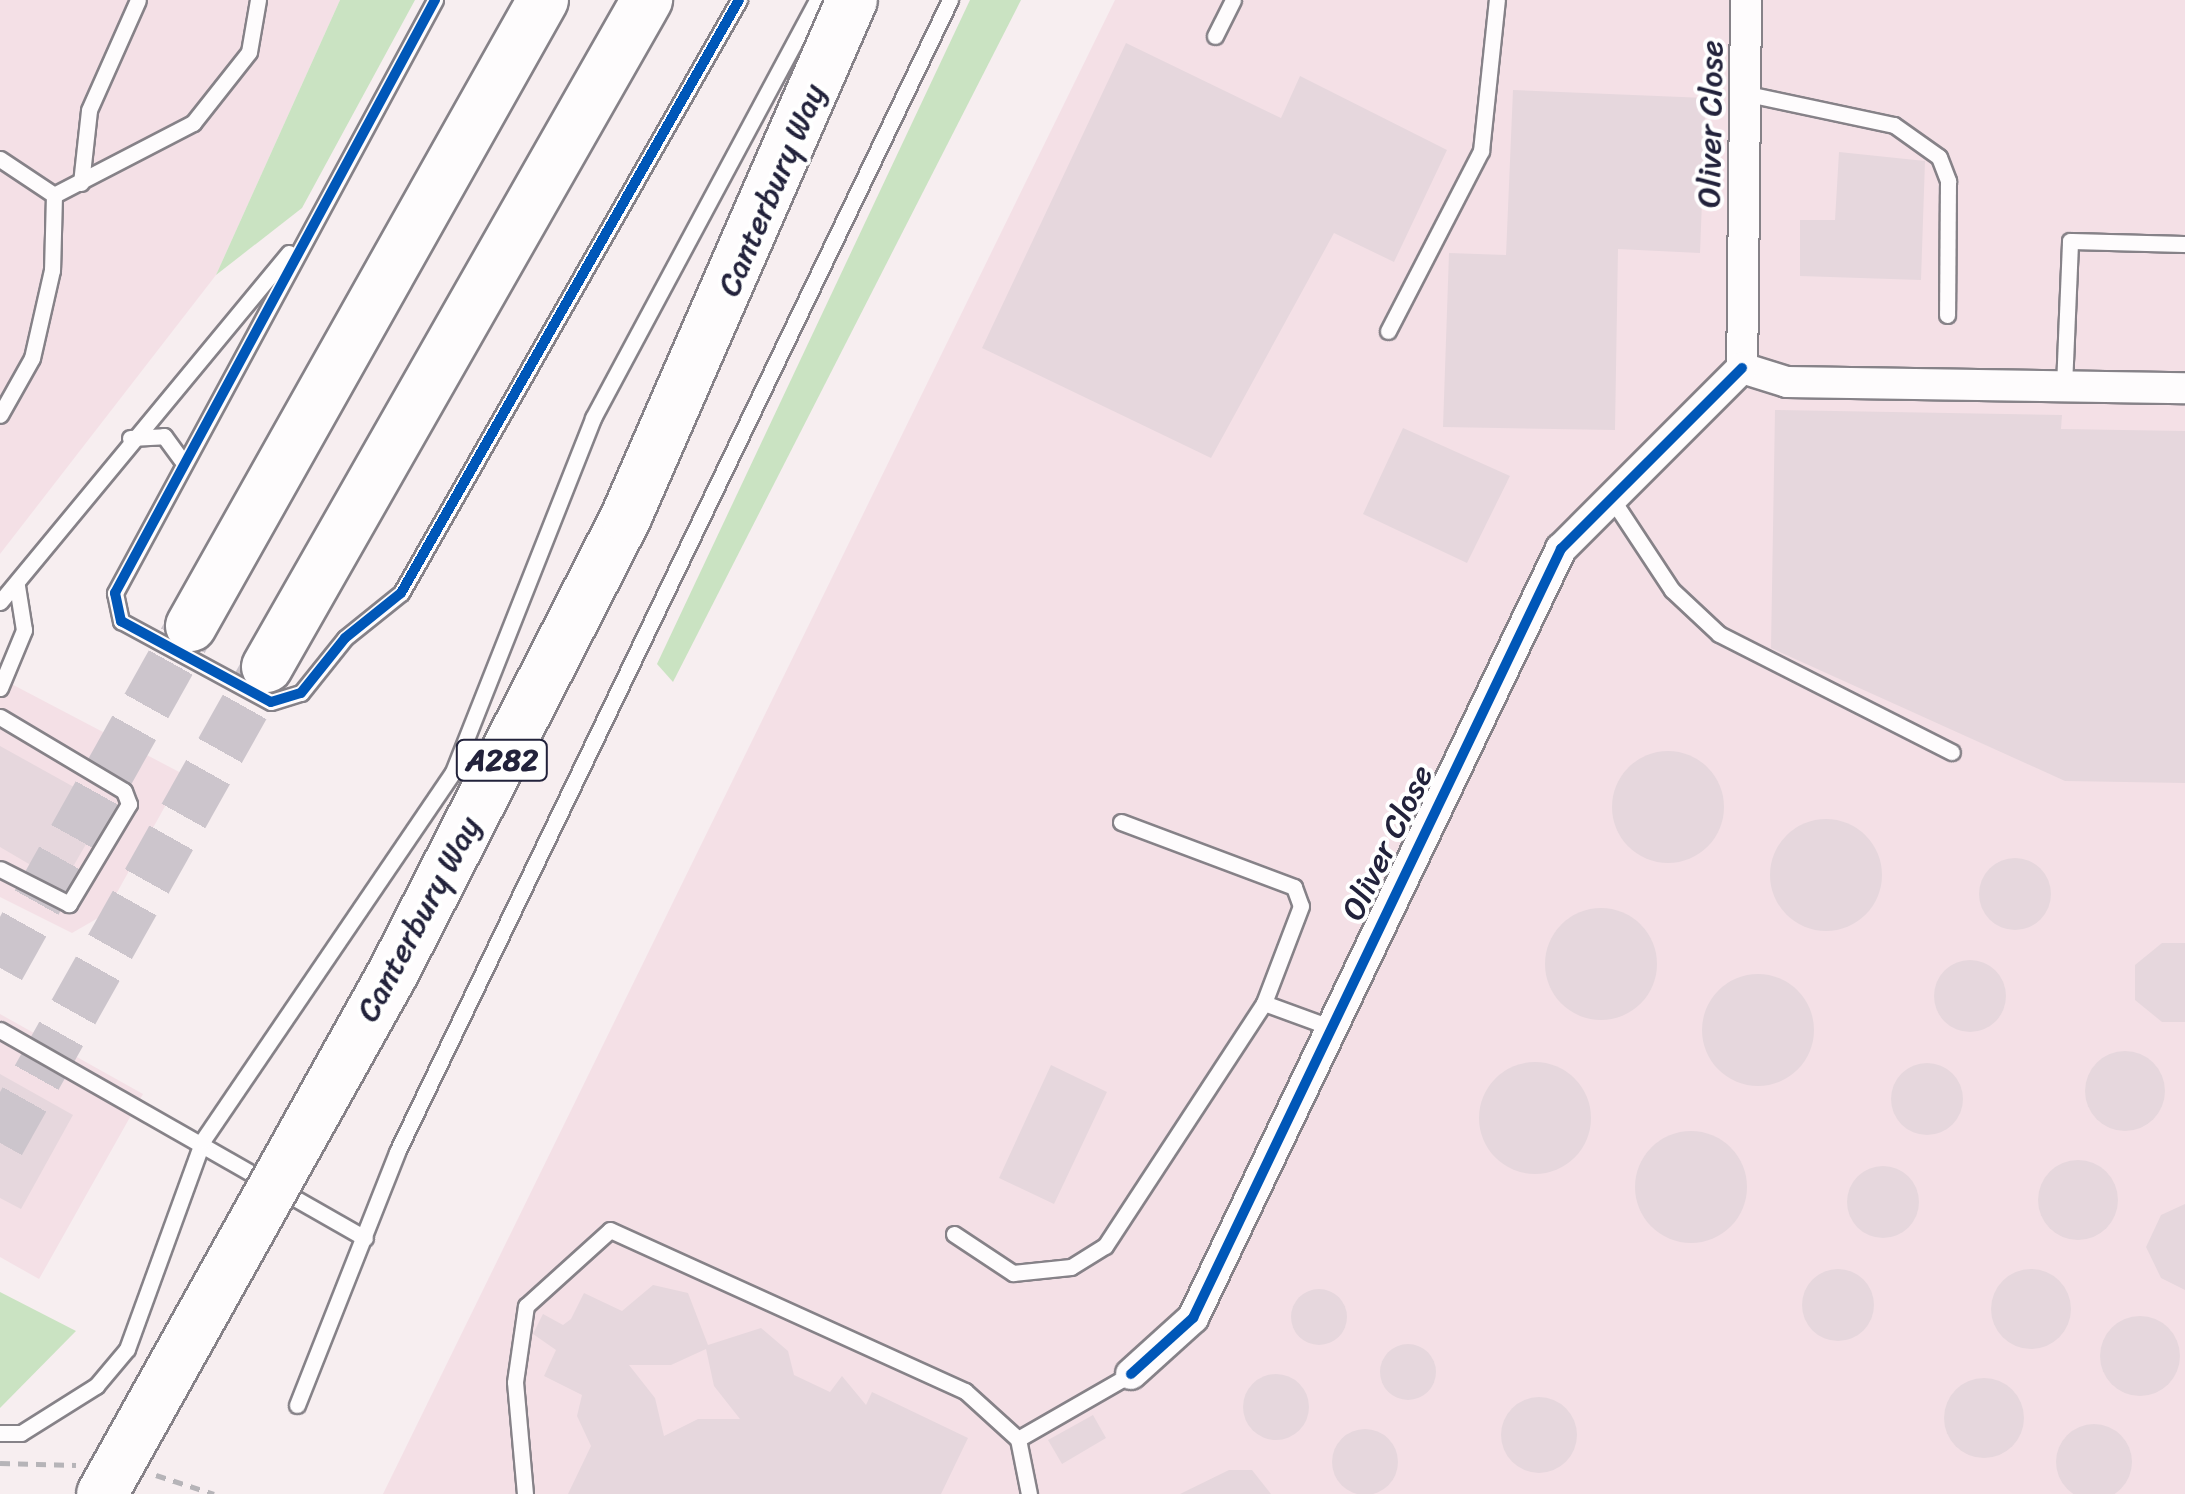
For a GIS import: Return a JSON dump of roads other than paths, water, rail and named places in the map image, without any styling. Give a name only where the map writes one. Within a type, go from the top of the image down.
[{"type":"highway","points":[[192,626],[543,0]]},
{"type":"highway","points":[[267,667],[646,0]]},
{"type":"highway","name":"Canterbury Way","points":[[102,1494],[394,972],[617,535],[852,0]]},
{"type":"street","name":"Oliver Close","points":[[1131,1374],[1193,1318],[1328,1026],[1542,584],[1610,496],[1742,368],[1748,94],[1746,0]]},
{"type":"street","points":[[1742,368],[1787,382],[2185,388]]},
{"type":"lane","points":[[81,183],[89,110],[138,0]]},
{"type":"lane","points":[[54,195],[193,123],[249,52],[258,0]]},
{"type":"lane","points":[[435,0],[121,567],[121,621],[237,690],[272,702],[301,693],[345,638],[401,593],[739,0]]},
{"type":"lane","points":[[0,1434],[21,1433],[96,1386],[127,1349],[202,1140],[454,772],[593,418],[816,0]]},
{"type":"lane","points":[[297,1405],[462,1016],[950,0]]},
{"type":"lane","points":[[1215,36],[1233,0]]},
{"type":"lane","points":[[1388,331],[1481,151],[1497,0]]},
{"type":"lane","points":[[1748,94],[1894,125],[1939,157],[1948,181],[1947,315]]},
{"type":"lane","points":[[0,159],[54,195]]},
{"type":"lane","points":[[0,415],[32,358],[52,270],[54,195]]},
{"type":"lane","points":[[0,602],[130,438],[311,227]]},
{"type":"lane","points":[[2064,386],[2070,241],[2185,244]]},
{"type":"lane","points":[[130,438],[164,436],[182,459]]},
{"type":"lane","points":[[1610,496],[1672,590],[1719,634],[1952,752]]},
{"type":"lane","points":[[0,688],[24,630],[16,586]]},
{"type":"lane","points":[[0,717],[124,791],[129,804],[69,904],[0,869]]},
{"type":"lane","points":[[954,1234],[1013,1272],[1071,1266],[1105,1246],[1264,1002],[1301,906],[1294,887],[1121,822]]},
{"type":"lane","points":[[1264,1002],[1328,1026]]},
{"type":"lane","points":[[0,1030],[202,1140],[366,1238]]},
{"type":"lane","points":[[525,1494],[515,1382],[526,1306],[610,1230],[965,1391],[1018,1438],[1029,1494]]},
{"type":"lane","points":[[1018,1438],[1131,1374]]},
{"type":"tunnel","points":[[0,968],[191,626]]},
{"type":"tunnel","points":[[0,1143],[267,667]]}]
